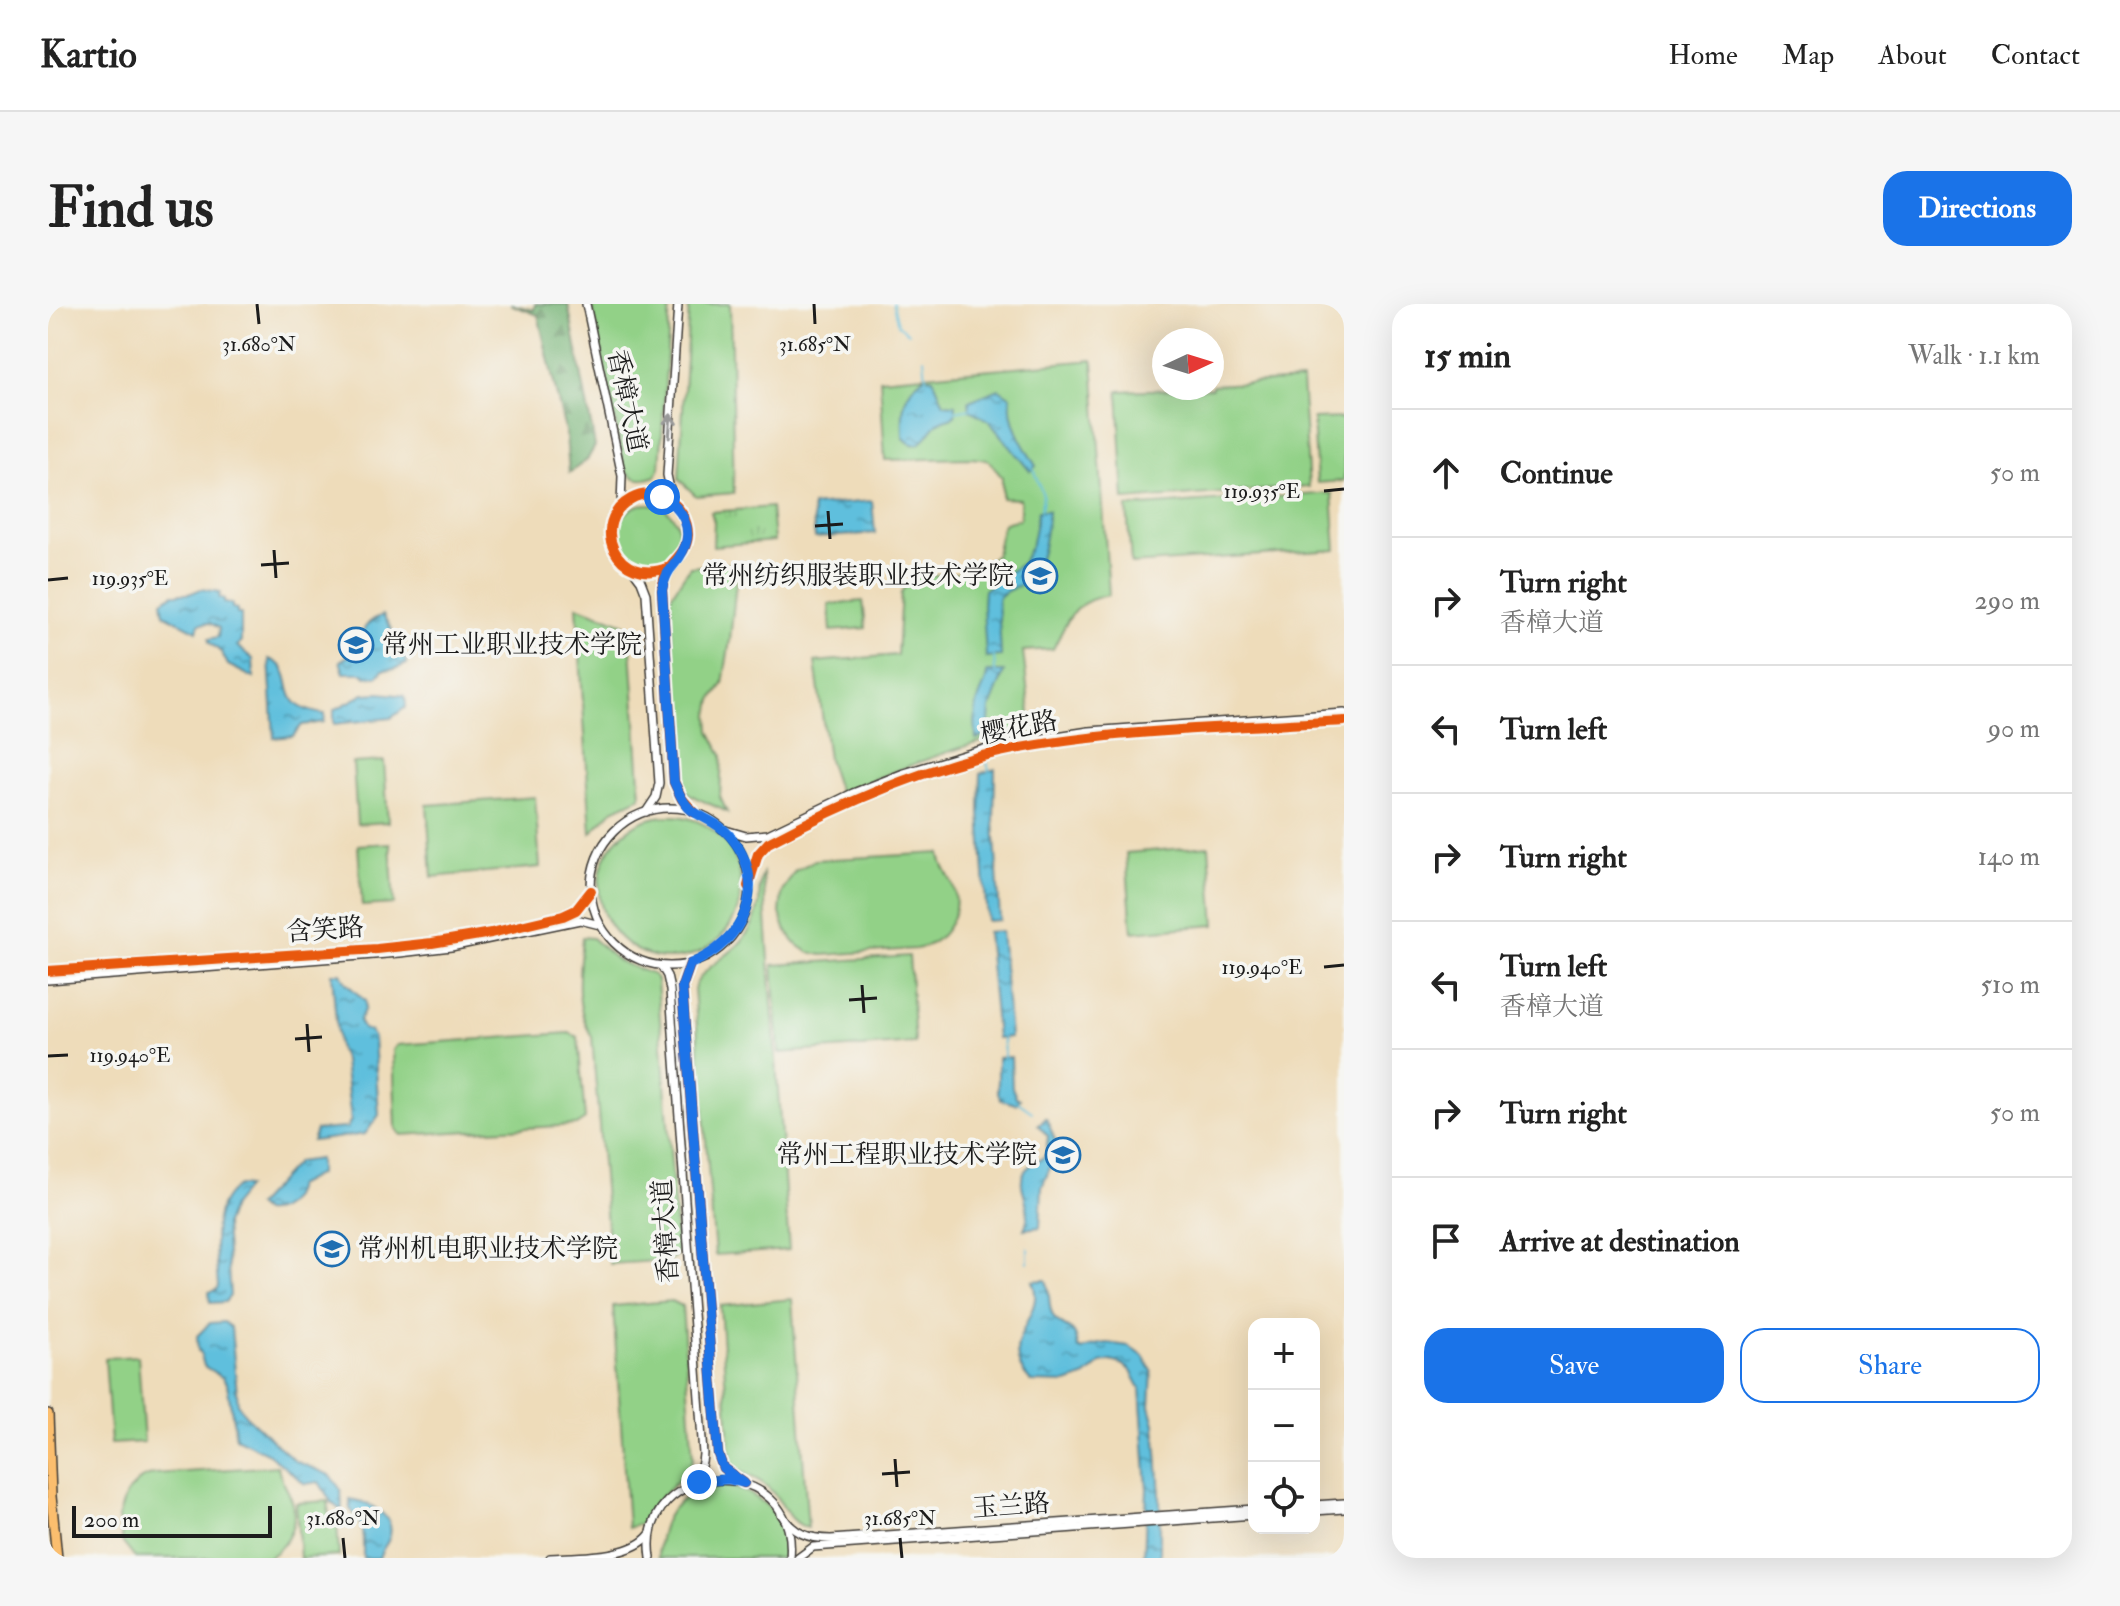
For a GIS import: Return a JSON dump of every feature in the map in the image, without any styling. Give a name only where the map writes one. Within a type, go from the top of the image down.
[{"type":"main road","points":[[48,1414],[57,1558]]},
{"type":"street","name":"香樟大道","points":[[586,304],[622,476],[620,508]]},
{"type":"street","name":"香樟大道","points":[[673,503],[667,475],[678,304]]},
{"type":"street","points":[[650,494],[673,503],[686,523],[688,536],[679,559],[669,567],[645,573],[621,562],[610,538],[611,525],[620,508],[637,496],[650,494]]},
{"type":"street","points":[[669,567],[662,590],[674,782],[682,799],[694,812],[722,829],[740,850],[746,864],[748,886],[743,917],[731,938],[708,957],[690,964],[661,966],[642,962],[621,950],[600,925],[591,891],[595,862],[608,837],[646,812],[669,808],[694,812]]},
{"type":"street","points":[[632,569],[646,594],[659,783],[656,797],[646,812]]},
{"type":"street","name":"樱花路","points":[[722,829],[746,836],[768,834],[853,793],[904,773],[992,750],[1089,731],[1344,713]]},
{"type":"street","name":"樱花路","points":[[992,750],[1106,737],[1344,721]]},
{"type":"street","name":"樱花路","points":[[748,886],[758,854],[768,843],[856,799],[977,754]]},
{"type":"street","name":"含笑路","points":[[48,971],[432,943],[563,916],[576,910],[591,891]]},
{"type":"street","name":"含笑路","points":[[48,980],[400,953],[451,947],[580,920],[600,925]]},
{"type":"street","name":"香樟大道","points":[[690,964],[682,987],[718,1454],[723,1468],[771,1500],[781,1514]]},
{"type":"street","name":"香樟大道","points":[[653,1528],[670,1499],[697,1477],[703,1454],[670,990],[661,966]]},
{"type":"street","points":[[684,1489],[714,1479],[744,1483]]},
{"type":"street","points":[[1320,1508],[1344,1506]]},
{"type":"street","name":"玉兰路","points":[[781,1514],[789,1527],[814,1539],[1248,1512]]},
{"type":"street","points":[[781,1514],[790,1543],[790,1558]]},
{"type":"street","name":"玉兰路","points":[[798,1558],[813,1547],[1141,1520]]},
{"type":"street","points":[[550,1558],[630,1551],[643,1544],[653,1528]]},
{"type":"street","points":[[651,1558],[653,1528]]},
{"type":"green space","points":[[510,304],[534,310],[535,304],[568,304],[595,446],[587,460],[569,473],[566,435],[538,315]]},
{"type":"green space","points":[[592,304],[670,304],[660,468],[651,478],[633,477],[624,466]]},
{"type":"green space","points":[[689,304],[730,304],[734,493],[696,496],[679,479]]},
{"type":"green space","points":[[1093,360],[1109,595],[1079,607],[1068,620],[1053,649],[1023,651],[1032,731],[958,749],[839,793],[828,759],[815,662],[897,655],[901,592],[914,577],[972,572],[996,555],[1003,523],[1020,519],[1020,499],[1002,498],[1002,477],[988,460],[885,460],[880,379]]},
{"type":"green space","points":[[1302,380],[1309,487],[1124,500],[1118,391],[1152,390],[1152,400],[1224,400],[1224,384]]},
{"type":"green space","points":[[1344,418],[1344,481],[1317,483],[1313,419]]},
{"type":"green space","points":[[1332,493],[1336,550],[1131,564],[1127,507]]},
{"type":"green space","points":[[642,504],[654,504],[670,513],[677,523],[677,547],[670,557],[654,566],[642,566],[622,552],[617,541],[617,529],[631,509]]},
{"type":"green space","points":[[771,507],[774,541],[713,546],[714,522],[711,512]]},
{"type":"green space","points":[[738,563],[723,684],[712,700],[709,715],[710,731],[722,755],[720,797],[727,812],[682,787],[670,597],[690,567]]},
{"type":"green space","points":[[863,601],[866,628],[831,631],[829,604]]},
{"type":"green space","points":[[577,606],[625,624],[630,633],[641,797],[613,810],[591,833]]},
{"type":"green space","points":[[384,761],[388,822],[357,824],[353,763]]},
{"type":"green space","points":[[535,797],[540,867],[432,877],[427,805]]},
{"type":"green space","points":[[670,816],[697,821],[720,837],[736,860],[741,887],[736,914],[720,937],[697,953],[670,958],[643,953],[620,937],[604,914],[599,887],[604,860],[620,837],[643,821]]},
{"type":"green space","points":[[390,843],[394,904],[362,906],[358,845]]},
{"type":"green space","points":[[1209,846],[1215,925],[1132,932],[1126,853]]},
{"type":"green space","points":[[940,853],[954,889],[955,909],[942,935],[926,946],[822,955],[808,952],[795,943],[785,929],[780,913],[782,892],[795,871],[815,860]]},
{"type":"green space","points":[[763,873],[789,1250],[715,1255],[694,989],[702,975],[735,948],[747,933],[758,908]]},
{"type":"green space","points":[[582,937],[592,938],[618,961],[654,975],[657,980],[678,1253],[671,1260],[610,1264],[592,1037],[580,1001]]},
{"type":"green space","points":[[909,956],[915,1043],[779,1053],[773,965]]},
{"type":"green space","points":[[569,1033],[578,1037],[585,1119],[576,1125],[401,1135],[396,1128],[393,1050],[397,1045]]},
{"type":"green space","points":[[792,1299],[808,1528],[789,1515],[764,1484],[731,1464],[720,1306]]},
{"type":"green space","points":[[672,1301],[682,1306],[693,1459],[689,1470],[662,1496],[641,1524],[628,1528],[613,1306]]},
{"type":"green space","points":[[138,1356],[144,1442],[111,1444],[105,1358]]},
{"type":"green space","points":[[278,1466],[294,1514],[287,1539],[268,1558],[135,1558],[123,1543],[118,1518],[126,1494],[141,1479],[154,1474]]},
{"type":"green space","points":[[720,1485],[747,1493],[769,1508],[783,1530],[785,1558],[658,1558],[662,1529],[673,1508],[692,1494]]},
{"type":"green space","points":[[328,1501],[329,1520],[337,1520],[339,1556],[300,1558],[296,1503]]},
{"type":"water","points":[[923,377],[933,378],[944,404],[956,405],[955,416],[937,424],[923,441],[914,445],[903,437],[903,411],[910,390]]},
{"type":"water","points":[[999,389],[1011,397],[1014,425],[1036,466],[1030,471],[989,421],[970,410],[969,401]]},
{"type":"water","points":[[872,501],[875,533],[815,538],[812,506]]},
{"type":"water","points":[[1038,511],[1048,511],[1039,560],[1024,583],[998,599],[1001,656],[986,657],[984,590],[1022,563],[1032,543]]},
{"type":"water","points":[[201,589],[220,592],[219,598],[224,599],[224,603],[232,604],[237,614],[241,614],[241,642],[237,646],[253,659],[254,678],[228,665],[222,653],[209,642],[209,639],[218,637],[219,628],[210,623],[199,624],[197,631],[164,614],[162,601],[174,594],[189,594]]},
{"type":"water","points":[[383,615],[407,664],[383,670],[378,676],[344,673],[340,661],[348,656],[354,657],[364,629]]},
{"type":"water","points":[[269,659],[285,672],[297,704],[325,714],[324,722],[302,725],[293,736],[274,738]]},
{"type":"water","points":[[987,672],[1004,672],[990,708],[988,735],[976,739],[976,708]]},
{"type":"water","points":[[364,694],[405,696],[406,707],[391,718],[334,724],[334,710]]},
{"type":"water","points":[[995,769],[994,820],[1000,920],[987,921],[980,812],[981,773]]},
{"type":"water","points":[[1001,931],[1010,1037],[997,1038],[987,932]]},
{"type":"water","points":[[332,973],[341,973],[346,983],[365,1001],[359,1021],[374,1038],[379,1115],[365,1134],[312,1141],[316,1130],[347,1128],[351,1120],[344,1061],[338,1046]]},
{"type":"water","points":[[1011,1057],[1012,1087],[1020,1099],[1016,1104],[1001,1100],[998,1093],[998,1058]]},
{"type":"water","points":[[1046,1118],[1055,1140],[1056,1153],[1042,1187],[1040,1227],[1024,1229],[1028,1212],[1022,1177],[1030,1166],[1046,1155],[1048,1136],[1038,1125]]},
{"type":"water","points":[[319,1159],[319,1174],[296,1186],[285,1206],[263,1212],[256,1206],[297,1162]]},
{"type":"water","points":[[238,1186],[247,1187],[232,1206],[225,1224],[230,1296],[225,1302],[210,1303],[209,1292],[218,1286],[215,1246],[217,1218],[221,1205]]},
{"type":"water","points":[[1046,1280],[1053,1315],[1073,1332],[1078,1348],[1082,1350],[1107,1343],[1129,1346],[1143,1356],[1152,1371],[1150,1406],[1155,1424],[1160,1494],[1160,1558],[1144,1558],[1147,1489],[1140,1388],[1131,1371],[1111,1361],[1101,1363],[1086,1376],[1067,1383],[1031,1382],[1021,1367],[1017,1354],[1019,1341],[1034,1306],[1032,1281]]},
{"type":"water","points":[[224,1322],[231,1328],[238,1404],[245,1415],[295,1461],[330,1475],[341,1490],[342,1511],[332,1503],[319,1482],[305,1484],[269,1454],[236,1438],[227,1384],[204,1366],[198,1351],[197,1336],[210,1323]]},
{"type":"water","points":[[350,1499],[373,1507],[390,1524],[391,1532],[379,1558],[363,1558],[362,1532],[350,1509]]},
{"type":"waterway","points":[[893,304],[898,325],[909,333]]},
{"type":"waterway","points":[[924,358],[926,379]]},
{"type":"waterway","points":[[954,411],[972,408]]},
{"type":"waterway","points":[[1032,466],[1043,495],[1041,510]]},
{"type":"waterway","points":[[994,656],[995,673]]},
{"type":"waterway","points":[[986,757],[989,771]]},
{"type":"waterway","points":[[1003,1036],[1004,1058]]},
{"type":"waterway","points":[[1018,1102],[1032,1112]]},
{"type":"waterway","points":[[1028,1248],[1028,1262]]},
{"type":"cycle path","points":[[669,567],[650,571],[635,569],[622,561],[614,550],[610,536],[611,522],[618,509],[631,499],[649,494],[667,499],[679,510],[687,524],[686,545],[668,569],[662,590],[674,782],[682,799],[694,812]]},
{"type":"cycle path","points":[[748,886],[758,854],[768,843],[880,790],[969,759],[1085,738],[1344,721]]},
{"type":"cycle path","points":[[48,971],[432,943],[563,916],[576,910],[591,891]]},
{"type":"cycle path","points":[[690,964],[682,987],[718,1454],[723,1468],[744,1483]]},
{"type":"place","name":"常州纺织服装职业技术学院","points":[[1040,576]]},
{"type":"place","name":"常州工业职业技术学院","points":[[356,645]]},
{"type":"place","name":"常州工程职业技术学院","points":[[1063,1155]]},
{"type":"place","name":"常州机电职业技术学院","points":[[332,1249]]},
{"type":"route","points":[[662,497],[681,512],[688,536],[679,559],[669,567],[662,590],[674,782],[682,799],[694,812],[716,823],[730,835],[740,850],[746,864],[749,895],[739,927],[731,938],[708,957],[690,964],[682,987],[718,1454],[723,1468],[744,1483],[728,1479],[699,1482]]}]
